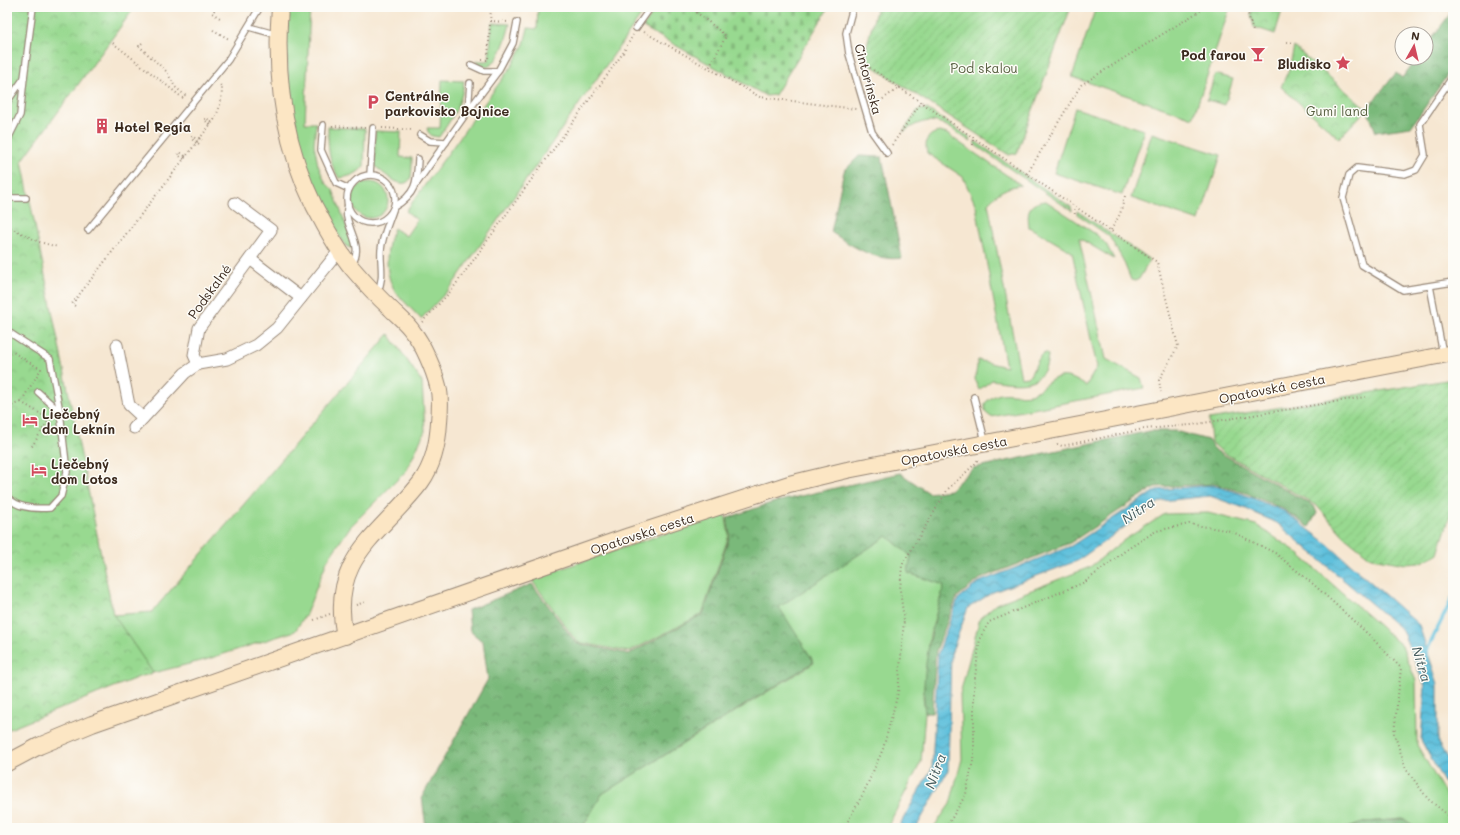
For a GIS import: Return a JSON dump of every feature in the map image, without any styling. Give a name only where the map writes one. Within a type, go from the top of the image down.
[{"type":"street","points":[[280,7],[278,35],[282,109],[300,176],[312,202],[339,251],[376,295],[412,331],[429,360],[438,387],[440,411],[438,437],[433,458],[421,482],[365,543],[347,575],[341,611],[345,636]]},
{"type":"street","name":"Podskalné","points":[[198,364],[194,355],[199,328],[271,230],[235,203]]},
{"type":"street","points":[[134,428],[185,372],[198,364],[227,359],[256,346],[277,328],[339,251]]},
{"type":"street","name":"Podskalné","points":[[250,259],[301,298]]},
{"type":"street","points":[[117,345],[130,405],[144,418]]},
{"type":"street","name":"Opatovská cesta","points":[[7,763],[39,746],[92,724],[629,536],[789,484],[846,470],[1448,354]]},
{"type":"lane","points":[[7,141],[20,115],[33,7]]},
{"type":"lane","points":[[88,230],[228,60],[260,7]]},
{"type":"lane","points":[[636,28],[651,7]]},
{"type":"lane","name":"Cintorínska","points":[[853,7],[846,33],[849,54],[872,132],[887,153]]},
{"type":"lane","points":[[348,204],[353,215],[363,222],[376,222],[387,217],[394,207],[405,201],[498,71],[513,43],[517,22]]},
{"type":"lane","points":[[249,27],[278,35]]},
{"type":"lane","points":[[471,65],[484,71],[498,71]]},
{"type":"lane","points":[[1453,76],[1420,124],[1425,155],[1416,170],[1405,174],[1357,168],[1349,175],[1343,198],[1362,265],[1403,290],[1453,282]]},
{"type":"lane","points":[[7,102],[24,78]]},
{"type":"lane","points":[[468,111],[470,84]]},
{"type":"lane","points":[[323,125],[321,150],[336,183],[350,189]]},
{"type":"lane","points":[[370,175],[372,128]]},
{"type":"lane","points":[[420,133],[430,141],[446,142]]},
{"type":"lane","points":[[417,183],[418,159]]},
{"type":"lane","points":[[351,266],[357,258],[356,245],[347,216],[350,189],[354,182],[362,177],[370,175],[379,176],[388,181],[393,189],[395,198],[394,207],[381,249],[382,283],[376,295]]},
{"type":"lane","points":[[7,198],[26,198]]},
{"type":"lane","points":[[1430,286],[1448,354]]},
{"type":"lane","points":[[7,331],[50,359],[60,412],[67,472],[61,496],[50,508],[29,509],[9,500],[7,496]]},
{"type":"lane","points":[[38,392],[60,412]]},
{"type":"lane","points":[[974,397],[986,444]]},
{"type":"path","points":[[217,7],[212,13],[220,18]]},
{"type":"path","points":[[477,60],[488,60],[491,7]]},
{"type":"path","points":[[690,7],[726,36],[709,68]]},
{"type":"path","points":[[1028,174],[1081,85],[1206,7]]},
{"type":"path","points":[[1251,7],[1248,14],[1253,31]]},
{"type":"path","points":[[412,331],[451,291],[623,53],[636,28],[760,97],[866,110],[900,87]]},
{"type":"path","points":[[213,30],[230,39]]},
{"type":"path","points":[[1287,42],[1295,44]]},
{"type":"path","points":[[113,43],[185,97],[174,87],[167,72],[139,46],[142,43]]},
{"type":"path","points":[[849,54],[922,101],[1157,262],[1178,346],[1159,380],[1161,392]]},
{"type":"path","points":[[75,306],[72,304],[79,298],[93,280],[157,197],[197,143],[199,138],[202,138],[212,124],[220,109],[222,98],[222,87],[213,78]]},
{"type":"path","points":[[887,153],[922,101]]},
{"type":"path","points":[[343,126],[353,127]]},
{"type":"path","points":[[390,129],[420,133]]},
{"type":"path","points":[[973,136],[973,147]]},
{"type":"path","points":[[1111,230],[1120,214],[1125,196]]},
{"type":"path","points":[[1074,205],[1075,216]]},
{"type":"path","points":[[7,226],[39,242],[58,247]]},
{"type":"path","points":[[7,356],[13,352],[40,369],[21,402],[13,405],[7,412]]},
{"type":"path","points":[[1051,431],[1054,442],[1062,446],[1144,429],[1191,425],[1365,397]]},
{"type":"path","points":[[21,402],[49,419],[31,448]]},
{"type":"path","points":[[844,828],[864,792],[883,749],[898,693],[904,620],[900,590],[902,565],[948,489],[976,463],[986,444]]},
{"type":"path","points":[[946,828],[966,794],[974,756],[974,686],[980,638],[989,622],[1085,582],[1126,550],[1156,530],[1189,524],[1231,532],[1275,553],[1312,583],[1369,635],[1401,668],[1394,733],[1406,769],[1428,799],[1453,819]]},
{"type":"green space","points":[[7,7],[135,7],[22,161],[113,614],[153,673],[139,677],[7,730]]},
{"type":"green space","points":[[289,7],[310,7],[305,123],[316,123],[314,144],[318,165],[325,182],[333,190],[353,244],[353,247],[350,248],[346,246],[326,216],[307,170],[290,114],[286,42]]},
{"type":"green space","points":[[538,7],[647,7],[451,287],[421,319],[399,296],[390,281],[387,254],[394,228],[406,236],[417,220],[406,211],[511,67],[524,44],[528,28],[537,29]]},
{"type":"green space","points":[[657,7],[829,7],[775,95],[766,96],[643,27]]},
{"type":"green space","name":"Pod skalou","points":[[877,7],[1071,7],[1017,153],[1009,155],[863,60]]},
{"type":"green space","points":[[1096,7],[1230,7],[1193,118],[1072,77]]},
{"type":"green space","points":[[1253,7],[1283,7],[1275,34],[1254,27],[1251,14]]},
{"type":"green space","points":[[1453,10],[1453,67],[1411,127],[1376,132],[1367,109],[1396,73],[1402,78],[1411,66],[1434,66],[1434,35]]},
{"type":"green space","points":[[492,23],[510,24],[499,56],[491,65],[486,67],[480,66],[476,61],[489,61]]},
{"type":"green space","name":"Gumi land","points":[[1294,47],[1367,109],[1339,138],[1281,87],[1289,69]]},
{"type":"green space","points":[[1215,74],[1233,79],[1225,105],[1207,100]]},
{"type":"green space","points":[[442,80],[464,81],[459,103],[439,137],[432,136],[428,132],[427,128],[440,128]]},
{"type":"green space","points":[[1075,108],[1144,130],[1122,195],[1054,173]]},
{"type":"green space","points":[[927,109],[969,137],[971,142],[938,122],[923,122],[903,132],[918,110]]},
{"type":"green space","points":[[328,127],[365,129],[364,166],[362,169],[350,176],[339,178],[335,172],[331,160]]},
{"type":"green space","points":[[375,131],[401,132],[400,157],[412,158],[411,177],[408,182],[399,183],[375,166]]},
{"type":"green space","points":[[940,132],[947,134],[1021,185],[1011,187],[1003,191],[988,203],[1021,378],[1029,377],[1041,355],[1046,353],[1048,355],[1046,366],[1042,374],[1029,382],[1011,383],[992,380],[979,390],[975,379],[978,360],[1006,367],[976,206],[963,177],[927,153],[926,145],[928,138],[932,134]]},
{"type":"green space","points":[[1152,133],[1221,155],[1199,221],[1131,198]]},
{"type":"green space","points":[[975,141],[1071,207],[1072,211],[975,145]]},
{"type":"green space","points":[[859,156],[882,157],[902,258],[882,258],[864,252],[831,232],[844,171]]},
{"type":"green space","points":[[373,182],[383,187],[387,193],[387,207],[383,213],[377,217],[367,218],[357,213],[353,207],[352,197],[357,187],[363,183]]},
{"type":"green space","points":[[1046,201],[1097,235],[1106,244],[1114,259],[1079,238],[1106,359],[1141,378],[1144,388],[991,417],[985,412],[985,403],[997,395],[1023,395],[1034,393],[1051,380],[1059,377],[1073,379],[1086,386],[1097,367],[1072,252],[1029,227],[1028,216],[1030,208],[1035,204]]},
{"type":"green space","points":[[1077,211],[1150,260],[1139,279],[1135,281],[1131,280],[1123,260],[1109,236],[1077,214]]},
{"type":"green space","points":[[389,334],[422,382],[425,431],[406,471],[350,527],[327,561],[306,614],[295,631],[205,660],[153,673],[113,615],[152,612]]},
{"type":"green space","points":[[1453,379],[1453,506],[1438,554],[1419,563],[1406,564],[1371,558],[1344,536],[1316,505],[1222,452],[1211,442],[1209,419]]},
{"type":"green space","points":[[1150,431],[1175,431],[1208,440],[1215,450],[1314,506],[1317,513],[1309,527],[1283,509],[1246,493],[1214,484],[1155,487],[1070,543],[980,579],[957,597],[936,651],[932,713],[925,713],[924,680],[928,648],[944,585],[908,573],[911,556],[887,536],[779,607],[814,662],[602,794],[582,828],[426,828],[422,797],[488,679],[483,642],[470,631],[468,610],[532,584],[576,643],[629,654],[703,614],[730,535],[727,518],[771,503],[900,473],[929,493],[950,490],[973,468]]},
{"type":"green space","points":[[725,513],[729,535],[702,614],[629,652],[577,642],[531,579]]},
{"type":"green space","points":[[1208,513],[1256,525],[1294,550],[1402,646],[1416,681],[1417,745],[1453,807],[1453,828],[1418,828],[1403,819],[1366,822],[1347,828],[933,828],[950,804],[962,759],[960,694],[980,618],[996,604],[1090,567],[1124,540],[1165,514]]},
{"type":"green space","points":[[887,536],[911,556],[908,573],[944,585],[930,635],[923,696],[925,713],[921,762],[887,828],[582,828],[602,794],[814,663],[778,607]]},
{"type":"green space","points":[[1403,819],[1418,828],[1347,828],[1366,822]]},
{"type":"water","name":"Nitra","points":[[1212,485],[1243,494],[1284,511],[1324,541],[1419,625],[1438,684],[1438,743],[1453,768],[1453,799],[1421,740],[1425,686],[1402,630],[1277,523],[1244,508],[1210,496],[1161,501],[1077,561],[993,592],[968,608],[951,654],[948,771],[916,828],[898,828],[932,768],[938,653],[958,599],[979,582],[1071,546],[1156,490]]},
{"type":"waterway","name":"Nitra","points":[[1426,652],[1453,597]]},
{"type":"place","name":"Pod farou","points":[[1258,54]]},
{"type":"place","name":"Bludisko","points":[[1343,63]]},
{"type":"place","name":"Centrálne parkovisko Bojnice","points":[[373,102]]},
{"type":"place","name":"Hotel Regia","points":[[102,126]]},
{"type":"place","name":"Liečebný dom Leknín","points":[[30,420]]},
{"type":"place","name":"Liečebný dom Lotos","points":[[39,470]]}]
